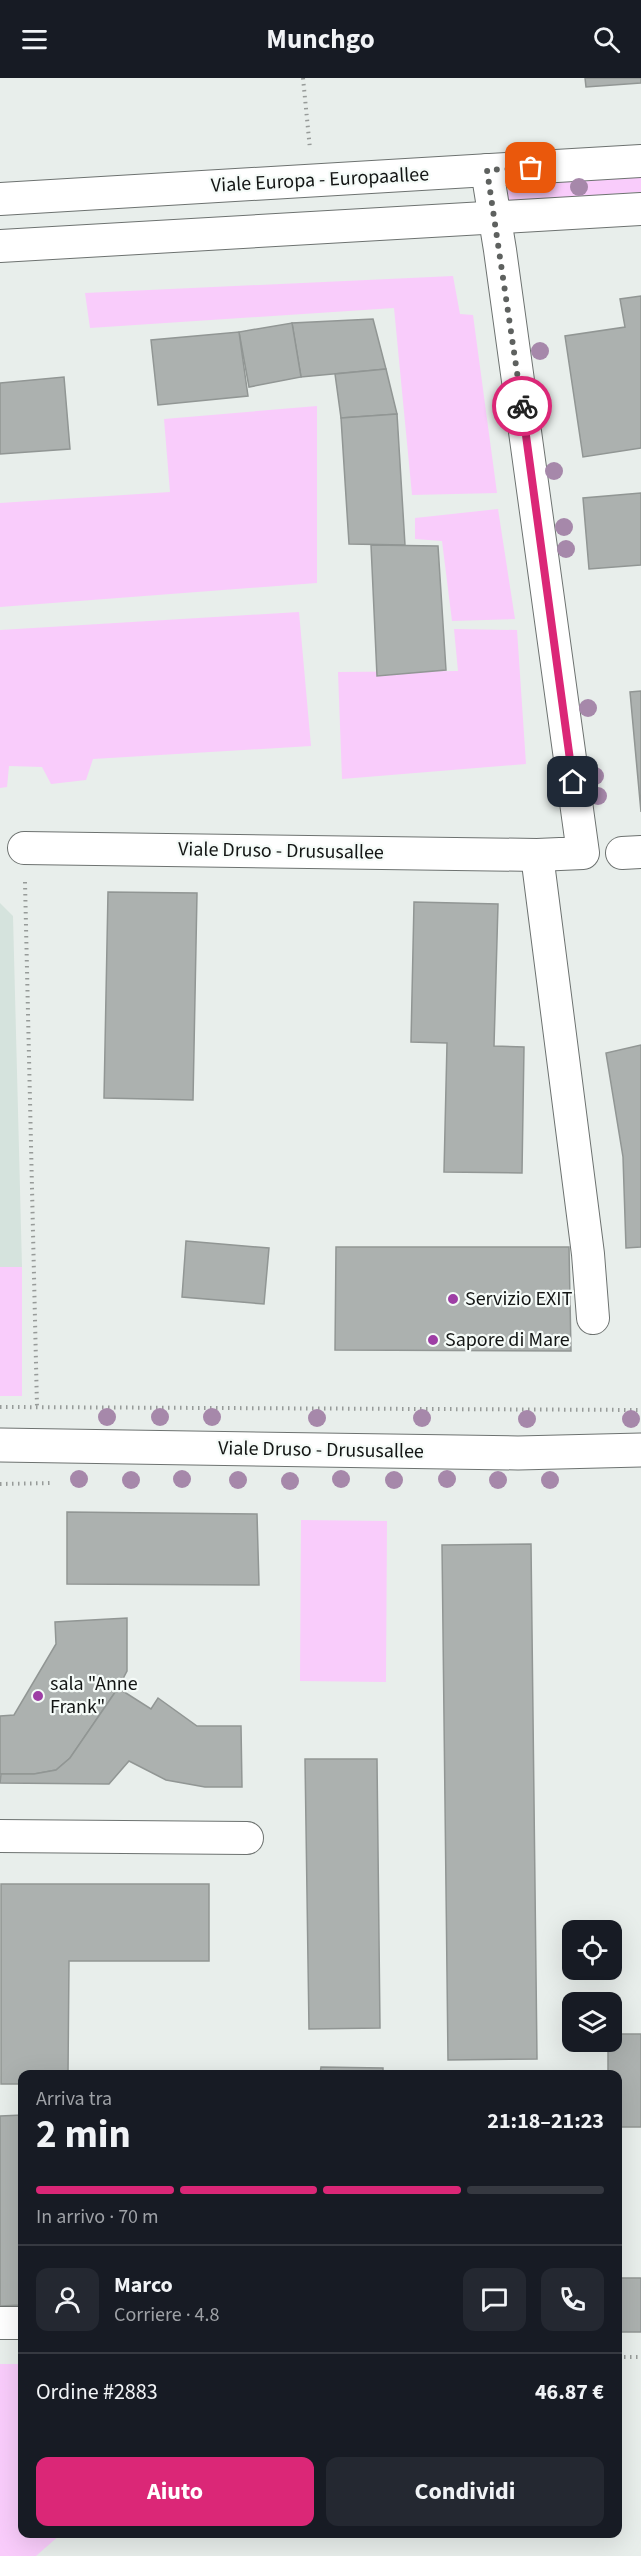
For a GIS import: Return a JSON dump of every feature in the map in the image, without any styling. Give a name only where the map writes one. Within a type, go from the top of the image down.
[{"type":"main road","name":"Viale Druso - Drususallee","points":[[0,1445],[518,1453],[641,1450]]},
{"type":"street","name":"Viale Europa - Europaallee","points":[[0,199],[641,161]]},
{"type":"street","name":"Viale Druso - Drususallee","points":[[24,848],[537,855],[583,853],[487,170]]},
{"type":"street","points":[[0,246],[641,209]]},
{"type":"street","points":[[537,855],[588,1254],[593,1318]]},
{"type":"street","points":[[0,1836],[247,1838]]},
{"type":"street","points":[[0,2323],[18,2323]]},
{"type":"path","points":[[303,78],[311,152]]},
{"type":"path","points":[[24,848],[37,1407]]},
{"type":"path","points":[[0,1407],[641,1410]]},
{"type":"path","points":[[0,1484],[24,1483]]},
{"type":"path","points":[[622,2357],[641,2357]]},
{"type":"shaded area","points":[[641,177],[641,192],[507,201],[507,190],[546,183]]},
{"type":"shaded area","points":[[453,276],[460,314],[473,315],[497,493],[412,495],[394,308],[90,328],[85,293]]},
{"type":"shaded area","points":[[317,406],[317,583],[0,607],[0,503],[170,492],[164,419]]},
{"type":"shaded area","points":[[498,509],[515,619],[452,621],[442,541],[415,539],[415,518]]},
{"type":"shaded area","points":[[299,612],[311,746],[93,759],[86,780],[51,784],[42,767],[9,766],[7,787],[0,788],[0,630]]},
{"type":"shaded area","points":[[454,629],[517,630],[526,764],[342,779],[338,672],[458,671]]},
{"type":"shaded area","points":[[0,903],[13,916],[22,1267],[22,1396],[0,1396]]},
{"type":"shaded area","points":[[0,1267],[22,1267],[22,1396],[0,1396]]},
{"type":"shaded area","points":[[301,1520],[387,1521],[386,1682],[300,1681]]},
{"type":"shaded area","points":[[0,2364],[18,2364],[18,2538],[56,2538],[36,2556],[0,2556]]},
{"type":"building","points":[[585,78],[641,78],[641,83],[586,87]]},
{"type":"building","points":[[641,296],[641,448],[583,457],[565,336],[625,327],[620,299]]},
{"type":"building","points":[[373,319],[386,369],[301,377],[292,323]]},
{"type":"building","points":[[292,323],[301,377],[249,387],[239,332]]},
{"type":"building","points":[[239,332],[248,396],[158,405],[151,340]]},
{"type":"building","points":[[386,369],[397,414],[341,418],[335,374]]},
{"type":"building","points":[[64,377],[70,449],[0,454],[0,383]]},
{"type":"building","points":[[397,414],[405,545],[349,544],[341,418]]},
{"type":"building","points":[[641,493],[641,565],[589,569],[583,498]]},
{"type":"building","points":[[371,545],[438,546],[446,670],[377,676]]},
{"type":"building","points":[[641,691],[641,812],[630,692]]},
{"type":"building","points":[[108,892],[197,893],[193,1100],[104,1098]]},
{"type":"building","points":[[414,902],[498,904],[494,1046],[524,1047],[522,1173],[444,1172],[447,1043],[411,1042]]},
{"type":"building","points":[[641,1045],[641,1247],[626,1248],[623,1157],[606,1053]]},
{"type":"building","points":[[186,1241],[269,1248],[264,1304],[182,1297]]},
{"type":"building","name":"Servizio EXIT","points":[[336,1247],[569,1247],[571,1351],[335,1350]]},
{"type":"building","points":[[67,1512],[257,1514],[259,1585],[67,1584]]},
{"type":"building","points":[[531,1544],[537,2059],[448,2060],[442,1545]]},
{"type":"building","points":[[127,1618],[127,1671],[70,1758],[56,1770],[34,1774],[0,1774],[0,1716],[14,1715],[56,1644],[55,1622]]},
{"type":"building","points":[[118,1688],[151,1709],[158,1698],[197,1726],[241,1726],[242,1787],[205,1787],[166,1780],[129,1761],[109,1784],[0,1783],[1,1774],[34,1774],[56,1770],[70,1758]]},
{"type":"building","points":[[305,1759],[377,1759],[380,2028],[309,2029]]},
{"type":"building","points":[[1,1884],[209,1884],[209,1961],[69,1961],[68,2070],[18,2070],[18,2084],[1,2084]]},
{"type":"building","points":[[622,2034],[641,2034],[641,2127],[622,2127],[622,2070],[608,2070],[608,2052],[622,2052]]},
{"type":"building","points":[[321,2067],[383,2068],[383,2070],[321,2070]]},
{"type":"building","points":[[18,2115],[18,2305],[0,2306],[0,2116]]},
{"type":"building","points":[[622,2278],[641,2278],[641,2332],[622,2332]]},
{"type":"way so far","points":[[522,406],[487,170],[531,168]]},
{"type":"place","name":"Servizio EXIT","points":[[453,1299]]},
{"type":"place","name":"Sapore di Mare","points":[[433,1340]]},
{"type":"place","name":"sala \"Anne Frank\"","points":[[38,1696]]},
{"type":"route","points":[[522,406],[573,782]]}]
